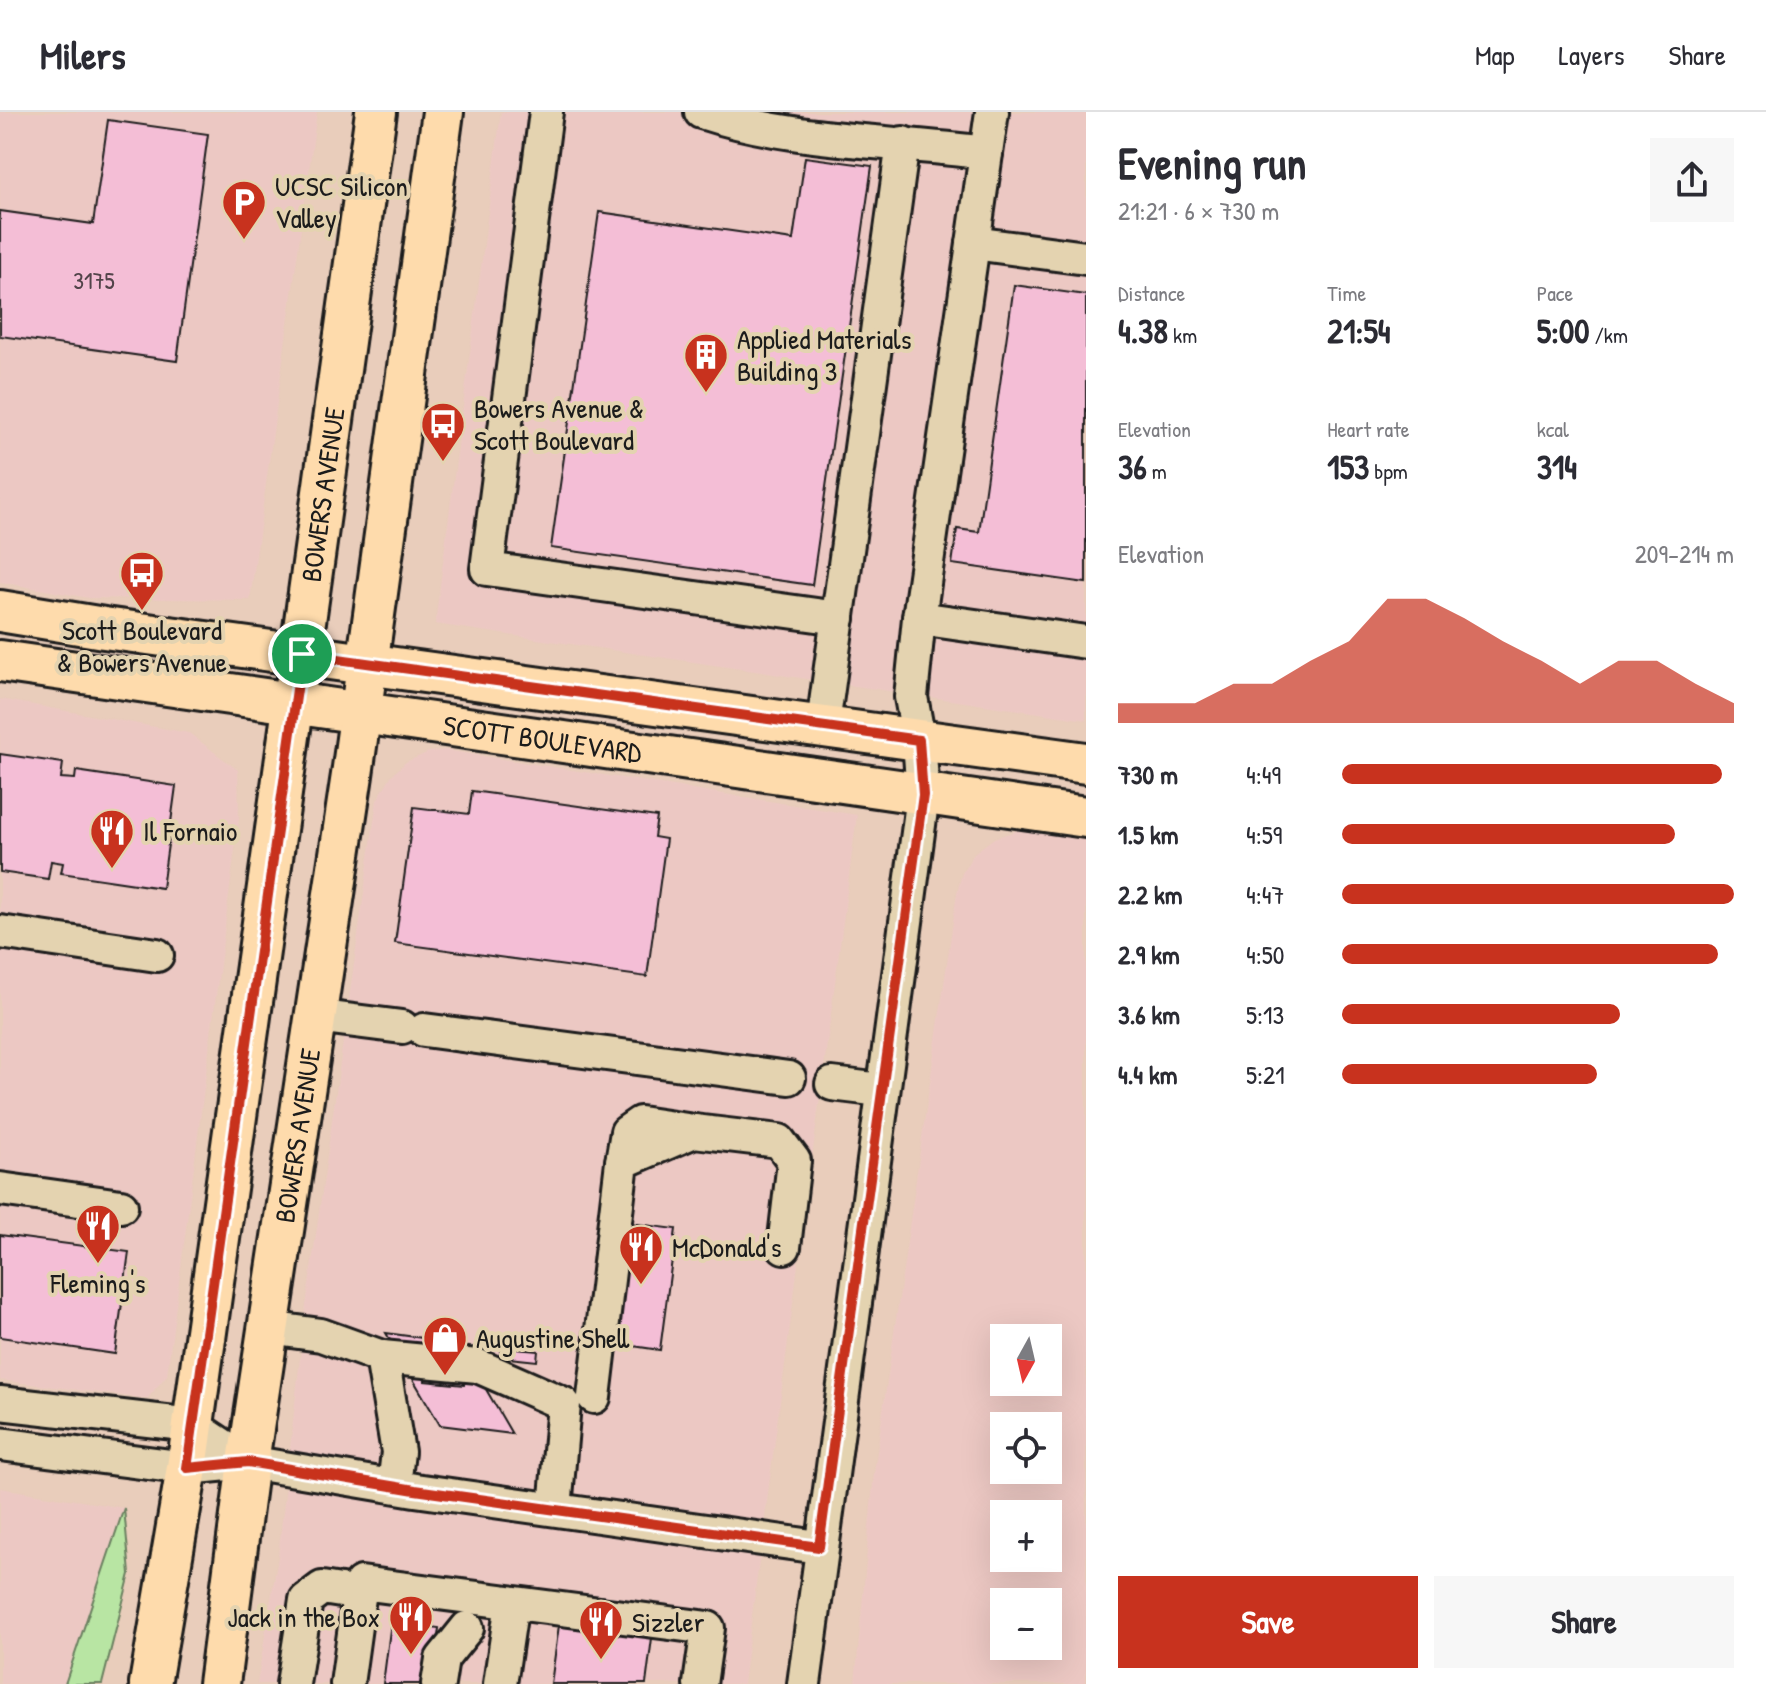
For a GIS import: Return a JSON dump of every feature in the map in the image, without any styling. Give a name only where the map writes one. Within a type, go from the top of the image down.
[{"type":"main road","name":"BOWERS AVENUE","points":[[150,1684],[187,1468],[376,112]]},
{"type":"main road","name":"BOWERS AVENUE","points":[[219,1684],[248,1462],[367,662],[443,112]]},
{"type":"main road","name":"SCOTT BOULEVARD","points":[[0,611],[1086,763]]},
{"type":"main road","name":"SCOTT BOULEVARD","points":[[0,661],[1086,817]]},
{"type":"street","points":[[546,112],[487,569],[838,618]]},
{"type":"street","points":[[701,112],[751,128],[809,137],[852,143],[903,143],[986,153]]},
{"type":"street","points":[[804,1684],[819,1547],[923,795],[919,740],[911,697],[919,618],[992,112]]},
{"type":"street","points":[[823,725],[903,143]]},
{"type":"street","points":[[973,243],[1086,258]]},
{"type":"street","points":[[919,618],[1086,642]]},
{"type":"street","points":[[0,932],[157,955]]},
{"type":"street","points":[[315,1016],[789,1078]]},
{"type":"street","points":[[832,1084],[881,1090]]},
{"type":"street","points":[[594,1397],[627,1132],[640,1123],[779,1141],[794,1161],[784,1247]]},
{"type":"street","points":[[0,1189],[121,1206]]},
{"type":"street","points":[[268,1328],[321,1335],[382,1357],[478,1366],[564,1404],[555,1509]]},
{"type":"street","points":[[382,1357],[398,1452],[394,1486]]},
{"type":"street","points":[[0,1403],[192,1425],[248,1462]]},
{"type":"street","points":[[0,1444],[187,1468],[248,1462],[819,1547]]},
{"type":"street","points":[[347,1684],[361,1583],[708,1628],[700,1684]]},
{"type":"street","points":[[293,1684],[306,1600],[322,1588],[360,1594]]},
{"type":"street","points":[[500,1684],[512,1603]]},
{"type":"street","points":[[438,1684],[442,1659],[467,1628]]},
{"type":"shaded area","points":[[0,112],[317,112],[250,600],[89,598],[0,582]]},
{"type":"shaded area","points":[[501,112],[1086,112],[1086,720],[435,624]]},
{"type":"shaded area","points":[[0,699],[189,733],[238,770],[239,818],[167,1375],[147,1399],[0,1380]]},
{"type":"shaded area","points":[[445,750],[857,815],[743,1684],[257,1684],[278,1557],[305,1313],[377,800],[391,776],[406,762],[429,752]]},
{"type":"shaded area","points":[[1022,829],[1086,837],[1086,1684],[855,1684],[874,1473],[957,893],[962,873],[974,853],[994,838]]},
{"type":"shaded area","points":[[0,1488],[124,1508],[65,1684],[0,1684]]},
{"type":"green space","points":[[124,1508],[130,1574],[102,1684],[65,1684]]},
{"type":"building","points":[[108,120],[208,134],[177,361],[0,336],[0,211],[93,224]]},
{"type":"building","name":"Applied Materials Building 3","points":[[805,157],[872,166],[812,585],[551,548],[599,212],[793,240]]},
{"type":"building","points":[[1014,285],[1086,295],[1086,583],[952,564],[957,529],[979,532]]},
{"type":"building","points":[[0,754],[63,763],[61,778],[75,779],[76,771],[176,786],[162,888],[61,873],[63,863],[51,861],[48,879],[0,872]]},
{"type":"building","points":[[472,791],[657,817],[654,837],[666,839],[647,977],[395,943],[414,807],[469,814]]},
{"type":"building","name":"McDonald's","points":[[622,1222],[676,1229],[660,1350],[606,1342]]},
{"type":"building","points":[[0,1235],[129,1252],[115,1354],[0,1337]]},
{"type":"building","name":"Augustine Shell","points":[[386,1333],[459,1343],[512,1434],[440,1425]]},
{"type":"building","points":[[502,1341],[518,1342],[517,1349],[538,1351],[537,1361],[500,1357]]},
{"type":"building","name":"Augustine Shell","points":[[426,1369],[465,1374],[464,1385],[425,1381]]},
{"type":"building","name":"Jack in the Box","points":[[391,1622],[439,1628],[432,1684],[383,1684]]},
{"type":"building","name":"Sizzler","points":[[559,1625],[652,1638],[646,1684],[551,1684]]},
{"type":"place","name":"UCSC Silicon Valley","points":[[244,241]]},
{"type":"place","name":"Applied Materials Building 3","points":[[706,394]]},
{"type":"place","name":"Bowers Avenue & Scott Boulevard","points":[[443,463]]},
{"type":"place","name":"Scott Boulevard & Bowers Avenue","points":[[142,612]]},
{"type":"place","name":"Il Fornaio","points":[[112,870]]},
{"type":"place","name":"Fleming's","points":[[98,1265]]},
{"type":"place","name":"McDonald's","points":[[641,1286]]},
{"type":"place","name":"Augustine Shell","points":[[445,1377]]},
{"type":"place","name":"Jack in the Box","points":[[411,1656]]},
{"type":"place","name":"Sizzler","points":[[601,1661]]},
{"type":"route","points":[[302,654],[919,740],[923,795],[819,1547],[415,1490],[248,1462],[187,1468],[302,654]]}]
